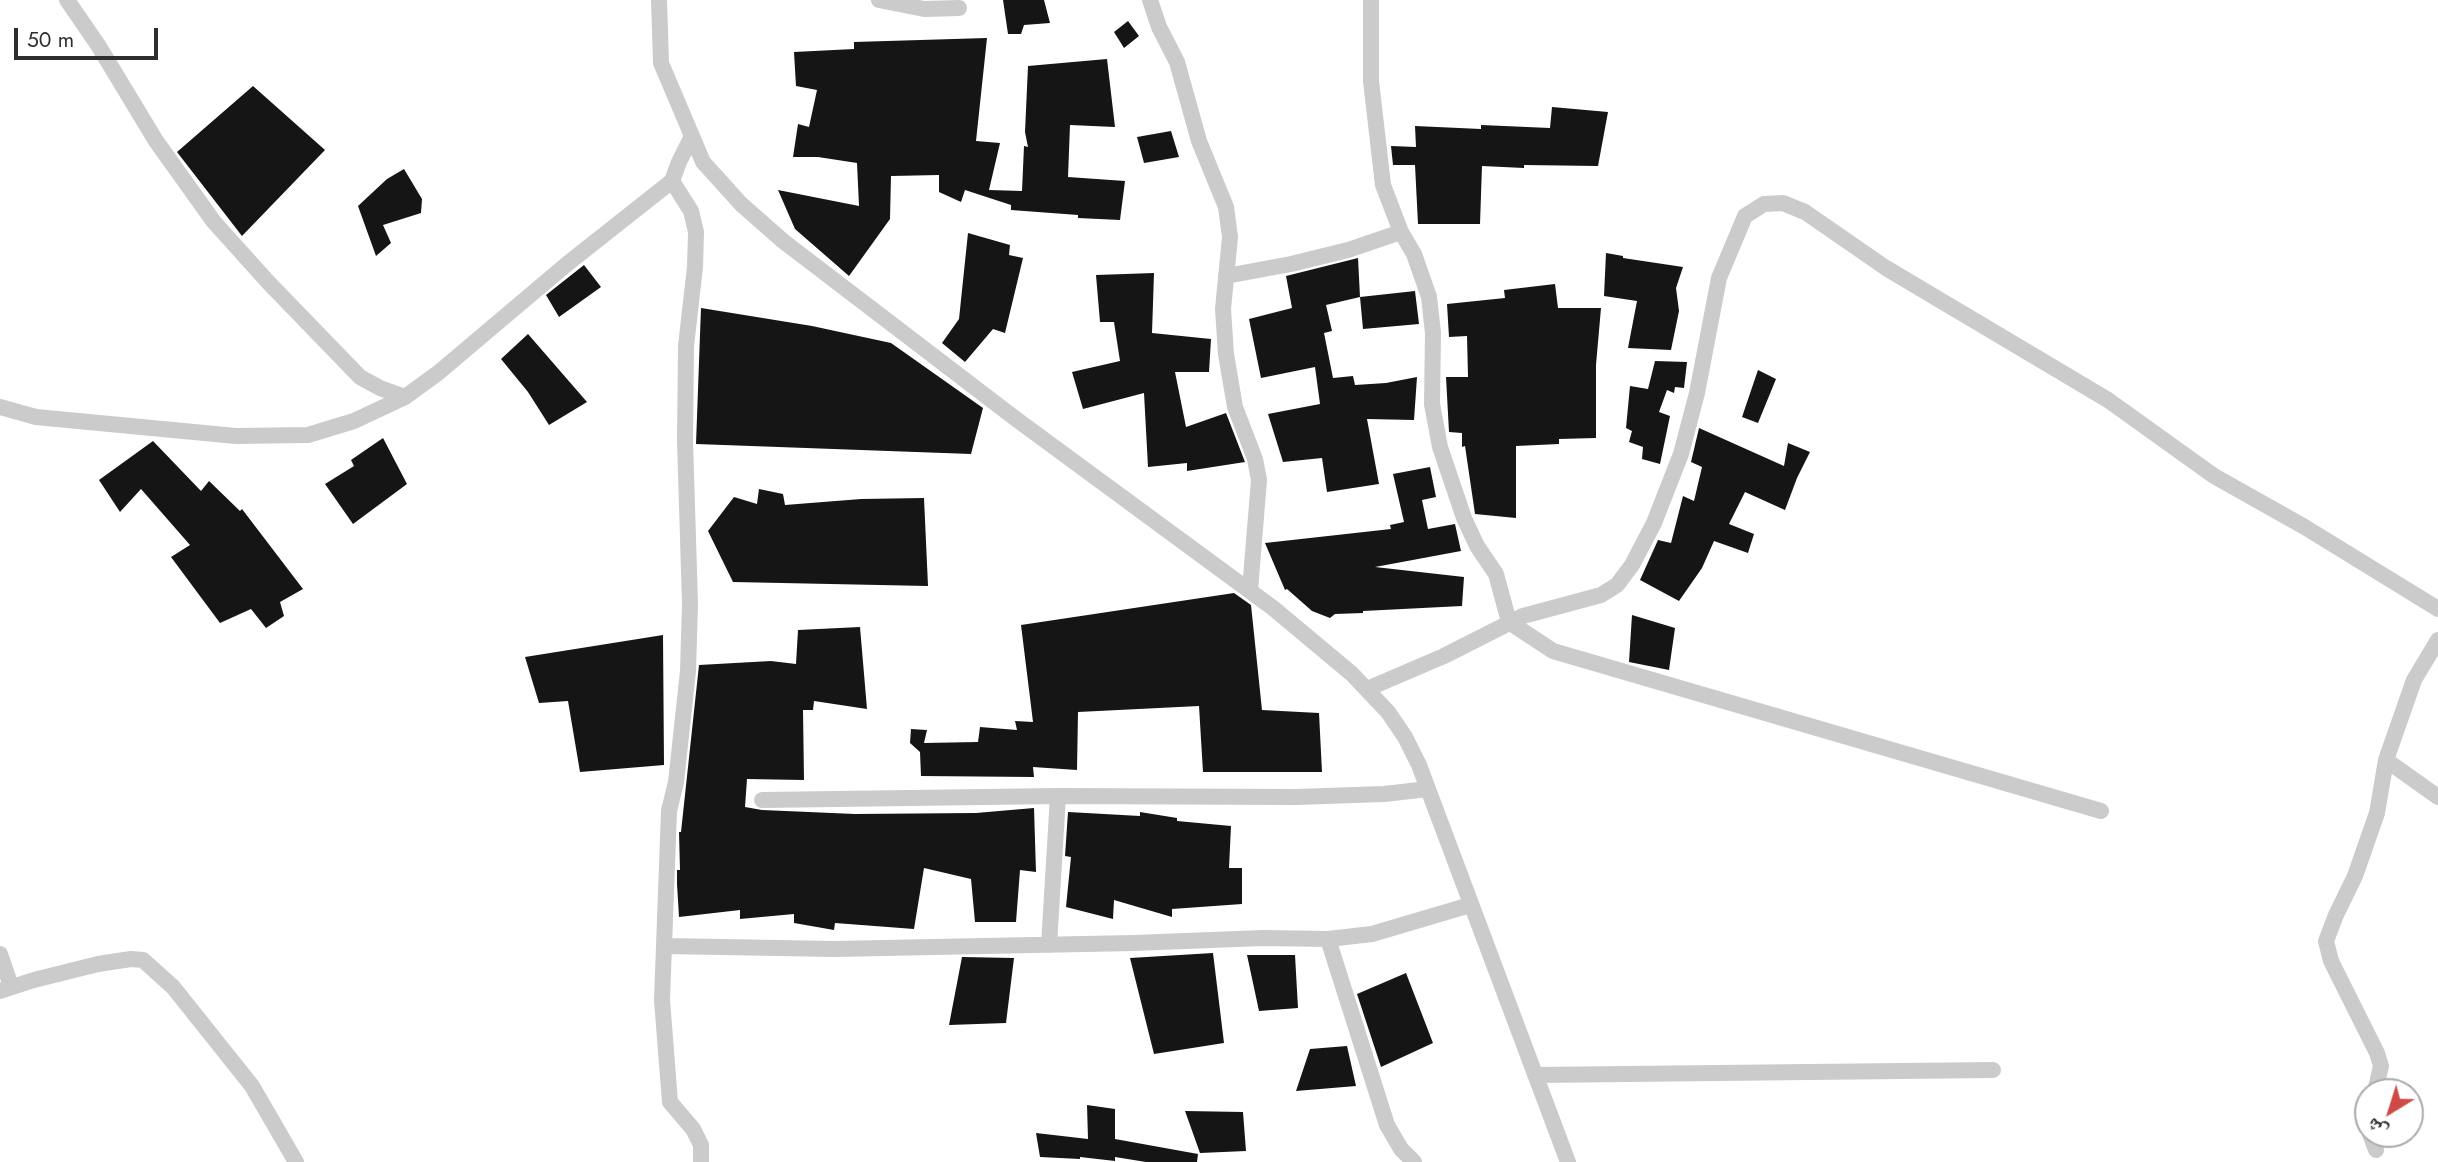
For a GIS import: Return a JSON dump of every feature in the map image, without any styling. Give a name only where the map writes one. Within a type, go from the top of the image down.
[{"type":"street","points":[[67,0],[98,45],[156,141],[214,222],[360,377],[405,397]]},
{"type":"street","points":[[659,0],[661,63],[691,138],[703,162],[741,204],[783,241],[1016,419],[1250,590],[1352,674],[1388,712],[1405,737],[1428,789],[1568,1162]]},
{"type":"street","points":[[879,0],[924,9],[959,8]]},
{"type":"street","points":[[1150,0],[1159,27],[1177,62],[1199,141],[1226,207],[1230,237],[1223,309],[1226,354],[1235,407],[1255,459],[1259,480],[1250,590]]},
{"type":"street","points":[[1371,0],[1371,81],[1383,185],[1401,232],[1414,254],[1429,297],[1433,333],[1432,404],[1440,447],[1464,518],[1477,546],[1496,574],[1509,622],[1553,651],[2101,811]]},
{"type":"street","points":[[0,407],[36,416],[236,436],[307,435],[354,421],[405,397],[438,373],[567,264],[673,181],[691,138]]},
{"type":"street","points":[[673,181],[691,211],[696,232],[686,345],[685,440],[691,604],[688,671],[676,782],[669,811],[662,1000],[670,1102],[693,1129],[701,1145],[701,1162]]},
{"type":"street","points":[[1367,689],[1444,656],[1509,622],[1547,608],[1601,595],[1617,585],[1632,565],[1654,523],[1681,454],[1697,393],[1718,278],[1745,216],[1764,204],[1783,203],[1805,212],[1886,268],[2108,400],[2214,476],[2303,526],[2438,609]]},
{"type":"street","points":[[1226,276],[1348,250],[1401,232]]},
{"type":"street","points":[[2378,1078],[2381,1066],[2377,1053],[2331,961],[2326,942],[2355,876],[2377,813],[2386,760],[2414,680],[2438,640]]},
{"type":"street","points":[[2386,760],[2438,797]]},
{"type":"street","points":[[762,800],[1058,796],[1296,797],[1384,794],[1428,789]]},
{"type":"street","points":[[1049,945],[1058,796]]},
{"type":"street","points":[[665,946],[834,949],[1263,938],[1328,939],[1372,934],[1470,905]]},
{"type":"street","points":[[1328,939],[1387,1125],[1401,1149],[1414,1162]]},
{"type":"street","points":[[0,954],[6,989],[98,964],[143,960],[173,987],[252,1086],[296,1162]]},
{"type":"street","points":[[1535,1075],[1993,1070]]},
{"type":"building","points":[[1003,0],[1044,0],[1050,23],[1024,25],[1021,34],[1008,34]]},
{"type":"building","points":[[1128,21],[1139,36],[1124,48],[1114,32]]},
{"type":"building","points":[[987,38],[976,141],[1000,143],[989,190],[1022,191],[1024,146],[1028,147],[1025,132],[1028,66],[1107,59],[1115,127],[1070,125],[1068,177],[1125,181],[1120,220],[1011,210],[1011,205],[965,190],[961,202],[939,192],[939,175],[891,176],[890,219],[849,276],[795,229],[778,190],[859,206],[857,163],[818,157],[793,157],[798,124],[809,127],[817,90],[796,86],[794,52],[854,49],[854,42]]},
{"type":"building","points":[[253,86],[325,150],[242,236],[177,152]]},
{"type":"building","points":[[1552,107],[1608,112],[1598,166],[1482,166],[1480,224],[1418,224],[1415,165],[1393,165],[1391,146],[1416,147],[1415,126],[1550,128]]},
{"type":"building","points":[[1171,131],[1179,157],[1144,163],[1137,137]]},
{"type":"building","points":[[404,169],[422,199],[421,213],[383,225],[391,243],[376,256],[358,206],[387,179]]},
{"type":"building","points":[[968,233],[1010,245],[1009,255],[1023,258],[1005,333],[993,329],[965,362],[942,343],[959,319]]},
{"type":"building","points":[[1606,253],[1683,267],[1676,288],[1679,311],[1671,350],[1628,348],[1637,301],[1604,296]]},
{"type":"building","points":[[1358,258],[1360,297],[1326,305],[1332,331],[1324,333],[1333,378],[1353,376],[1355,385],[1417,377],[1414,420],[1367,419],[1379,484],[1327,492],[1322,458],[1283,462],[1268,414],[1320,404],[1315,367],[1261,378],[1249,319],[1292,308],[1286,276]]},
{"type":"building","points":[[584,265],[601,287],[559,317],[546,295]]},
{"type":"building","points":[[1154,273],[1152,333],[1211,339],[1209,372],[1175,372],[1186,427],[1226,413],[1245,462],[1187,471],[1187,463],[1148,467],[1144,393],[1083,409],[1072,372],[1120,361],[1114,322],[1100,322],[1096,275]]},
{"type":"building","points":[[1555,284],[1558,308],[1601,308],[1596,365],[1596,438],[1559,439],[1559,444],[1516,446],[1516,518],[1475,514],[1465,446],[1462,447],[1462,433],[1449,432],[1446,377],[1468,377],[1467,336],[1449,337],[1447,304],[1505,298],[1504,290]]},
{"type":"building","points":[[1415,291],[1419,324],[1363,329],[1360,297]]},
{"type":"building","points":[[701,308],[812,326],[891,343],[983,408],[971,454],[696,444]]},
{"type":"building","points":[[528,334],[587,402],[549,425],[528,392],[501,359]]},
{"type":"building","points":[[1655,361],[1687,362],[1684,388],[1675,387],[1674,393],[1667,390],[1659,412],[1670,416],[1660,464],[1642,459],[1643,447],[1629,442],[1632,431],[1626,428],[1630,386],[1648,389]]},
{"type":"building","points":[[1758,370],[1776,379],[1758,423],[1742,417]]},
{"type":"building","points":[[1699,428],[1784,466],[1788,443],[1810,452],[1785,510],[1745,492],[1729,524],[1754,534],[1748,553],[1714,541],[1702,568],[1679,601],[1640,580],[1658,540],[1671,543],[1683,496],[1694,501],[1702,467],[1691,462]]},
{"type":"building","points":[[383,438],[407,484],[353,524],[325,484],[354,466],[351,460]]},
{"type":"building","points":[[153,441],[201,491],[209,481],[240,511],[242,509],[303,589],[280,602],[284,616],[266,628],[251,609],[220,623],[171,557],[190,545],[141,489],[120,512],[99,480]]},
{"type":"building","points":[[1430,467],[1436,497],[1422,500],[1428,529],[1455,524],[1461,551],[1375,567],[1464,577],[1462,606],[1363,611],[1335,614],[1330,618],[1312,611],[1285,590],[1265,543],[1391,529],[1390,525],[1404,522],[1393,474]]},
{"type":"building","points":[[759,489],[783,494],[785,505],[861,499],[924,498],[928,586],[733,582],[708,531],[734,497],[757,504]]},
{"type":"building","points":[[1234,593],[1251,605],[1262,710],[1319,713],[1322,772],[1203,772],[1199,706],[1078,712],[1077,770],[1033,767],[1034,777],[921,776],[920,752],[910,743],[911,729],[927,730],[924,743],[978,742],[980,727],[1017,730],[1015,721],[1033,722],[1021,625]]},
{"type":"building","points":[[1632,615],[1675,628],[1669,670],[1629,662]]},
{"type":"building","points":[[860,627],[867,709],[814,701],[813,710],[803,710],[804,780],[747,779],[745,807],[855,814],[976,813],[1034,808],[1036,872],[1020,870],[1016,922],[975,922],[971,879],[924,868],[914,929],[835,923],[834,930],[794,923],[794,914],[740,919],[740,910],[679,917],[679,832],[699,665],[771,661],[796,664],[798,630]]},
{"type":"building","points":[[663,635],[664,765],[580,772],[568,701],[539,703],[525,657]]},
{"type":"building","points":[[1068,812],[1140,816],[1140,812],[1177,818],[1177,821],[1231,826],[1229,868],[1242,868],[1242,904],[1172,909],[1172,917],[1114,900],[1113,919],[1066,907],[1071,857],[1065,856]]},
{"type":"building","points":[[1213,953],[1224,1043],[1154,1054],[1130,958]]},
{"type":"building","points":[[1247,955],[1295,955],[1298,1008],[1259,1011]]},
{"type":"building","points":[[962,957],[1014,958],[1006,1023],[949,1025]]},
{"type":"building","points":[[1406,973],[1433,1043],[1381,1067],[1357,994]]},
{"type":"building","points":[[1347,1046],[1356,1086],[1296,1091],[1310,1049]]},
{"type":"building","points":[[1087,1105],[1115,1109],[1115,1139],[1198,1154],[1197,1162],[1146,1162],[1115,1157],[1115,1161],[1080,1157],[1040,1157],[1036,1133],[1088,1139]]},
{"type":"building","points":[[1185,1111],[1243,1112],[1246,1151],[1200,1153]]}]
